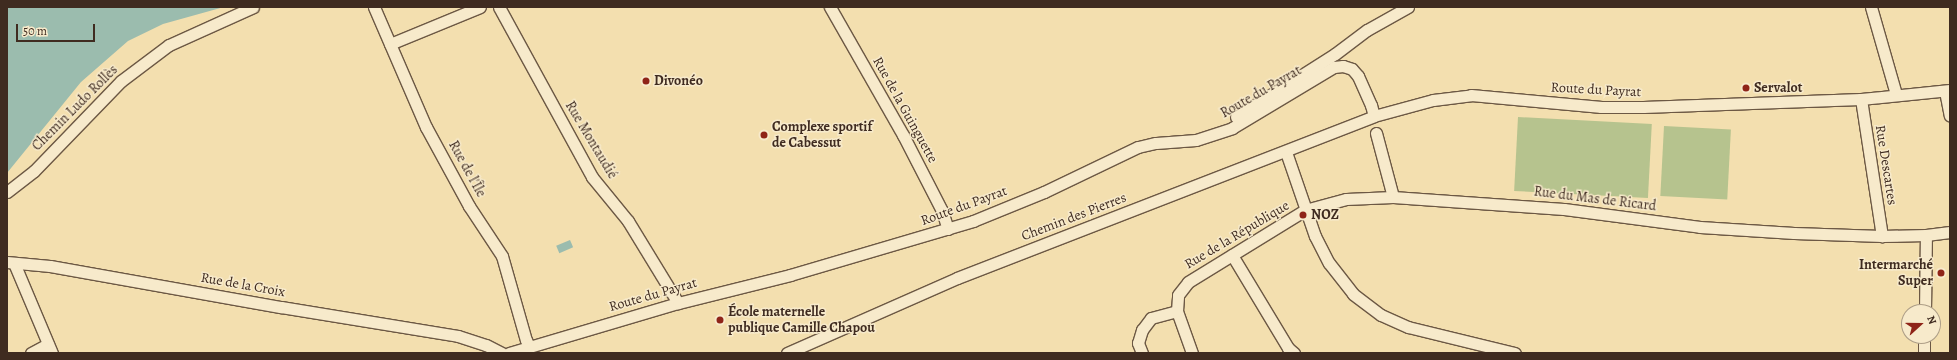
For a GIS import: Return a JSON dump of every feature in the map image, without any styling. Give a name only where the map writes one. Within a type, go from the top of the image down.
[{"type":"street","name":"Chemin Ludo Rollès","points":[[7,192],[34,171],[121,81],[146,62],[169,45],[253,7]]},
{"type":"street","name":"Rue de l'Île","points":[[374,7],[426,127],[470,206],[502,256],[529,346]]},
{"type":"street","points":[[390,44],[480,7]]},
{"type":"street","name":"Rue Montaudié","points":[[499,7],[592,177],[628,221],[678,303]]},
{"type":"street","name":"Rue de la Guinguette","points":[[830,7],[903,135],[942,211],[948,229]]},
{"type":"street","points":[[1216,133],[1220,128],[1335,54],[1367,30],[1408,7]]},
{"type":"street","points":[[1871,7],[1896,94]]},
{"type":"street","name":"Route du Payrat","points":[[508,353],[678,303],[790,275],[948,229],[1044,192],[1138,147],[1156,142],[1196,140],[1232,128],[1334,68],[1343,66],[1352,69],[1358,76],[1372,111],[1471,95],[1601,108],[1861,99],[1896,94],[1947,91]]},
{"type":"street","points":[[1947,91],[1950,116]]},
{"type":"street","name":"Rue Descartes","points":[[1861,99],[1882,236]]},
{"type":"street","name":"Chemin des Pierres","points":[[787,353],[957,278],[1286,152],[1372,111]]},
{"type":"street","points":[[1376,133],[1393,197]]},
{"type":"street","points":[[1286,152],[1315,236],[1329,263],[1353,294],[1381,315],[1408,327],[1515,353]]},
{"type":"street","name":"Rue du Mas de Ricard","points":[[1305,210],[1346,199],[1393,197],[1564,209],[1700,227],[1794,233],[1882,236],[1926,235],[1950,232]]},
{"type":"street","name":"Rue de la République","points":[[1192,353],[1177,311],[1178,295],[1188,282],[1305,210]]},
{"type":"street","points":[[1925,304],[1926,235]]},
{"type":"street","points":[[1232,255],[1288,348],[1294,353]]},
{"type":"street","points":[[10,263],[50,349],[31,353]]},
{"type":"street","name":"Rue de la Croix","points":[[10,263],[50,266],[473,340],[502,353]]},
{"type":"street","points":[[1142,353],[1138,343],[1142,330],[1151,318],[1177,311]]},
{"type":"green space","points":[[1518,117],[1652,124],[1648,198],[1514,191]]},
{"type":"green space","points":[[1664,126],[1731,130],[1727,199],[1660,196]]},
{"type":"shaded area","points":[[7,7],[224,7],[163,24],[128,41],[81,82],[7,173]]},
{"type":"shaded area","points":[[570,240],[573,247],[559,253],[556,246]]},
{"type":"place","name":"Divonéo","points":[[646,81]]},
{"type":"place","name":"Servalot","points":[[1746,88]]},
{"type":"place","name":"Complexe sportif de Cabessut","points":[[764,135]]},
{"type":"place","name":"NOZ","points":[[1303,215]]},
{"type":"place","name":"Intermarché Super","points":[[1941,273]]},
{"type":"place","name":"École maternelle publique Camille Chapou","points":[[720,320]]}]
